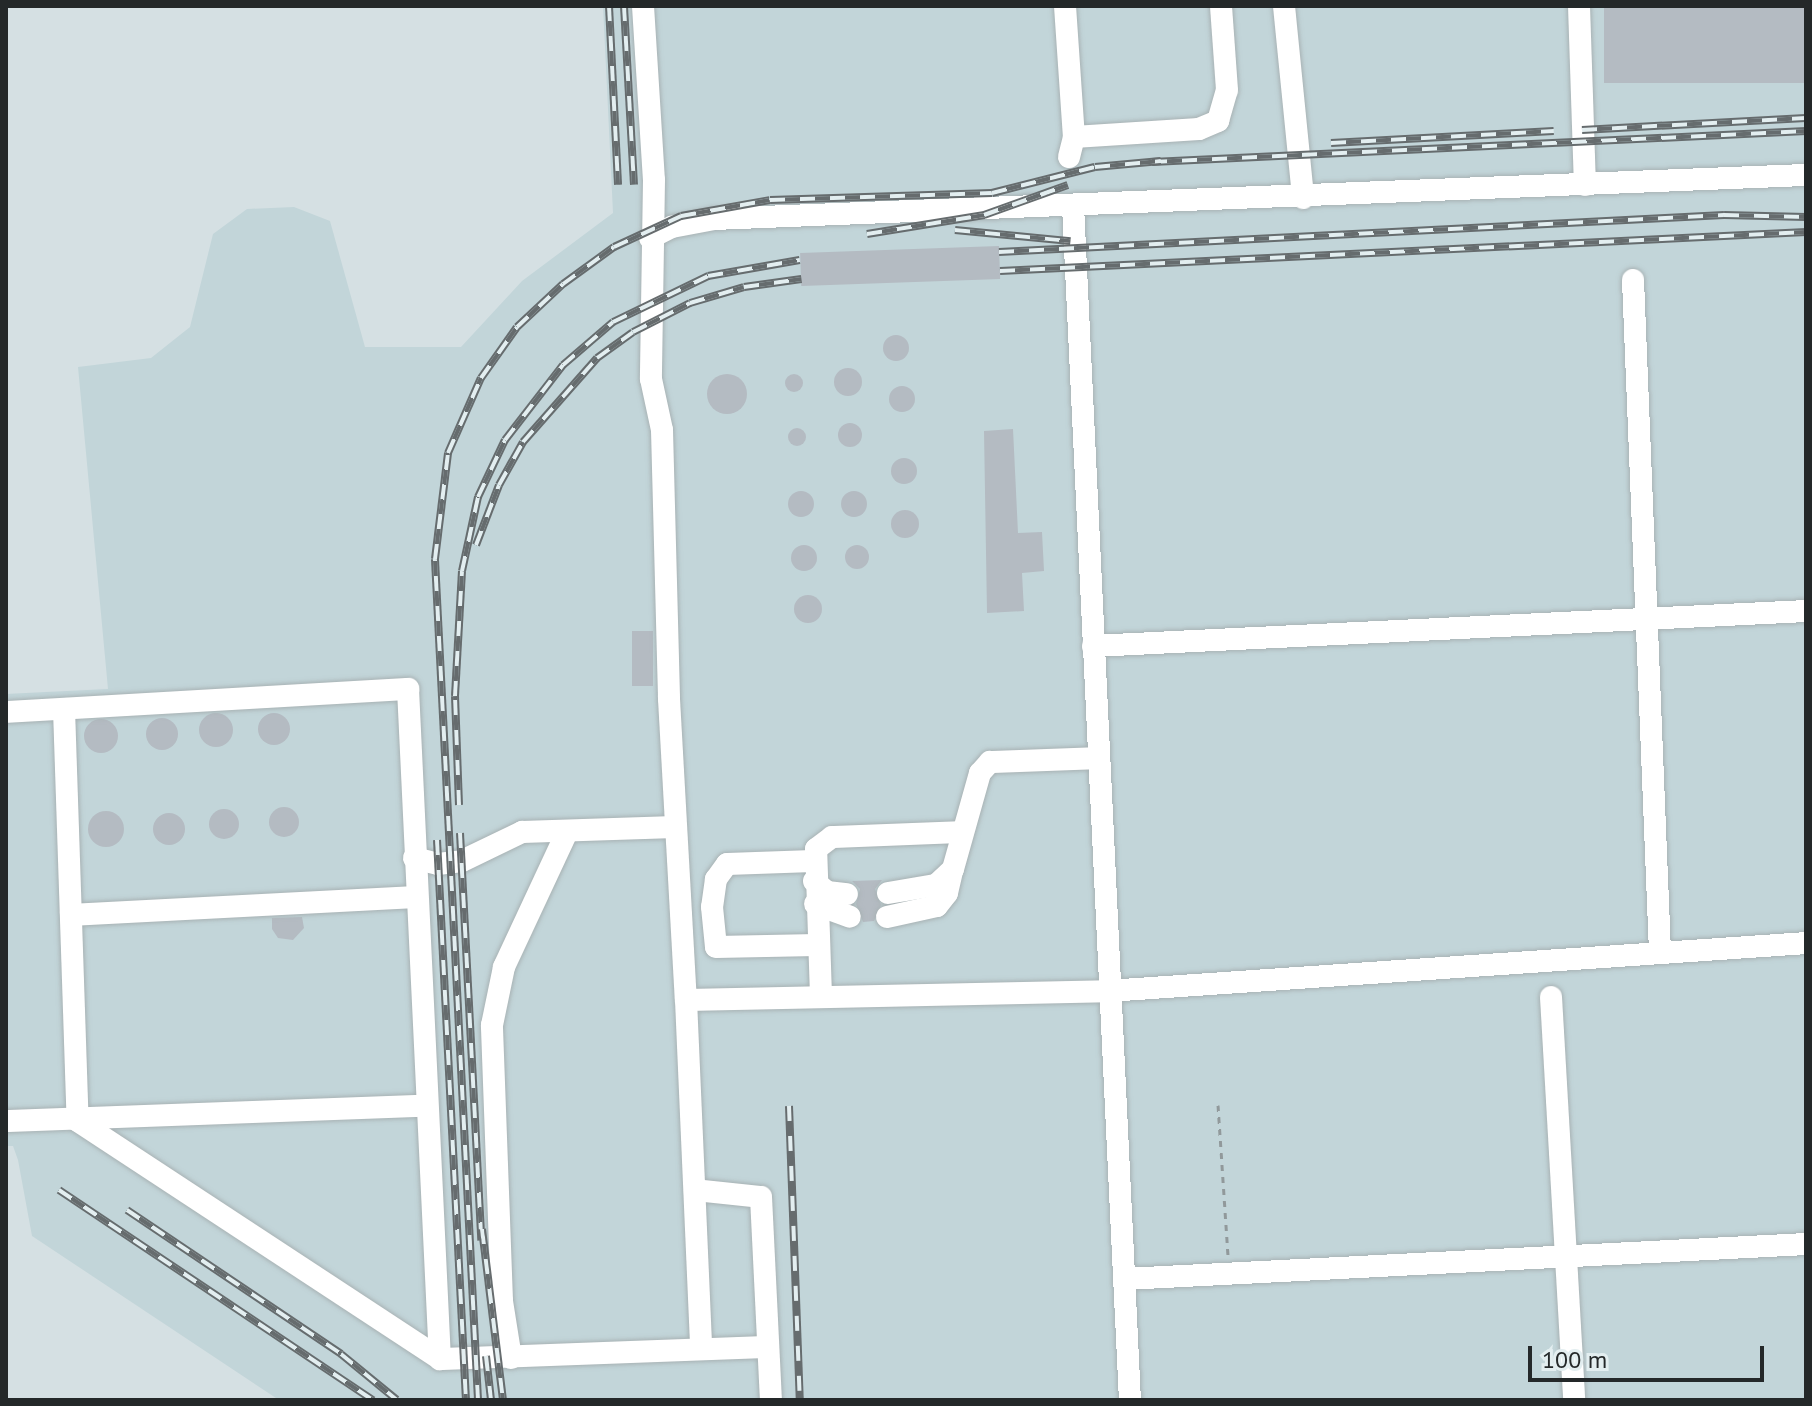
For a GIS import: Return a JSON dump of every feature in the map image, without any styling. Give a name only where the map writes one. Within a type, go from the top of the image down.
[{"type":"lane","points":[[643,6],[654,180],[650,238],[651,379],[662,430],[675,827],[684,948],[701,1349]]},
{"type":"lane","points":[[1065,6],[1072,147],[1199,129],[1218,121],[1227,90],[1221,6]]},
{"type":"lane","points":[[1284,6],[1303,198]]},
{"type":"lane","points":[[1579,6],[1585,185]]},
{"type":"lane","points":[[650,238],[672,227],[714,219],[1303,198],[1806,175]]},
{"type":"lane","points":[[1073,206],[1108,991],[1130,1400]]},
{"type":"lane","points":[[1633,280],[1650,619],[1660,951]]},
{"type":"lane","points":[[1093,646],[1806,611]]},
{"type":"lane","points":[[6,712],[408,689],[415,897],[440,1359]]},
{"type":"lane","points":[[64,709],[78,1121]]},
{"type":"lane","points":[[887,917],[937,906],[947,893],[961,832],[980,773],[990,762],[1097,758]]},
{"type":"lane","points":[[414,858],[450,863],[475,857],[522,832],[675,827]]},
{"type":"lane","points":[[511,1358],[502,1301],[492,1025],[504,967],[567,832]]},
{"type":"lane","points":[[821,996],[815,904],[816,849],[832,837],[961,832]]},
{"type":"lane","points":[[716,947],[712,907],[716,879],[727,864],[814,871]]},
{"type":"lane","points":[[888,893],[936,885],[953,869]]},
{"type":"lane","points":[[814,871],[827,892],[847,894]]},
{"type":"lane","points":[[71,915],[415,897]]},
{"type":"lane","points":[[815,904],[850,917]]},
{"type":"lane","points":[[686,1000],[1108,991],[1806,943]]},
{"type":"lane","points":[[684,948],[817,945]]},
{"type":"lane","points":[[1551,997],[1574,1400]]},
{"type":"lane","points":[[6,1121],[78,1121],[425,1106]]},
{"type":"lane","points":[[78,1121],[440,1359],[768,1347]]},
{"type":"lane","points":[[695,1190],[761,1197],[771,1400]]},
{"type":"lane","points":[[1125,1279],[1806,1244]]},
{"type":"path","points":[[1218,1105],[1229,1273]]},
{"type":"shaded area","points":[[603,6],[1806,6],[1806,1400],[279,1400],[32,1236],[18,1160],[13,1146],[6,1146],[6,694],[108,689],[78,367],[151,358],[190,327],[213,234],[247,209],[294,207],[330,221],[365,347],[461,347],[522,281],[613,213]]},
{"type":"building","points":[[1604,6],[1806,6],[1806,83],[1604,83]]},
{"type":"building","points":[[999,246],[1000,279],[801,286],[800,253]]},
{"type":"building","points":[[896,335],[905,339],[909,348],[905,357],[896,361],[887,357],[883,348],[887,339]]},
{"type":"building","points":[[848,368],[858,372],[862,382],[858,392],[848,396],[838,392],[834,382],[838,372]]},
{"type":"building","points":[[727,374],[741,380],[747,394],[741,408],[727,414],[713,408],[707,394],[713,380]]},
{"type":"building","points":[[790,374],[798,374],[803,383],[801,390],[790,392],[785,387],[785,379]]},
{"type":"building","points":[[902,386],[911,390],[915,399],[911,408],[902,412],[893,408],[889,399],[893,390]]},
{"type":"building","points":[[845,423],[855,423],[862,430],[862,440],[855,447],[845,447],[838,440],[838,430]]},
{"type":"building","points":[[793,428],[801,428],[806,437],[804,444],[793,446],[788,441],[788,433]]},
{"type":"building","points":[[1013,429],[1018,533],[1042,532],[1044,571],[1022,573],[1024,611],[987,613],[984,431]]},
{"type":"building","points":[[904,458],[914,461],[917,471],[914,481],[904,484],[894,481],[891,471],[894,461]]},
{"type":"building","points":[[801,491],[810,495],[814,504],[810,513],[801,517],[792,513],[788,504],[792,495]]},
{"type":"building","points":[[854,491],[863,495],[867,504],[863,513],[854,517],[845,513],[841,504],[845,495]]},
{"type":"building","points":[[905,510],[915,514],[919,524],[915,534],[905,538],[895,534],[891,524],[895,514]]},
{"type":"building","points":[[804,545],[813,549],[817,558],[813,567],[804,571],[795,567],[791,558],[795,549]]},
{"type":"building","points":[[857,545],[868,552],[869,557],[862,568],[857,569],[846,562],[845,557],[852,546]]},
{"type":"building","points":[[808,595],[818,599],[822,609],[818,619],[808,623],[798,619],[794,609],[798,599]]},
{"type":"building","points":[[632,631],[653,631],[653,686],[632,686]]},
{"type":"building","points":[[216,713],[228,718],[233,730],[228,742],[216,747],[204,742],[199,730],[204,718]]},
{"type":"building","points":[[274,713],[285,718],[290,729],[285,740],[274,745],[263,740],[258,729],[263,718]]},
{"type":"building","points":[[162,718],[174,722],[178,734],[174,746],[162,750],[150,746],[146,734],[150,722]]},
{"type":"building","points":[[101,719],[113,724],[118,736],[113,748],[101,753],[89,748],[84,736],[89,724]]},
{"type":"building","points":[[284,807],[295,811],[299,822],[295,833],[284,837],[273,833],[269,822],[273,811]]},
{"type":"building","points":[[224,809],[235,813],[239,824],[235,835],[224,839],[213,835],[209,824],[213,813]]},
{"type":"building","points":[[106,811],[119,816],[124,829],[119,842],[106,847],[93,842],[88,829],[93,816]]},
{"type":"building","points":[[169,813],[180,818],[185,829],[180,840],[169,845],[158,840],[153,829],[158,818]]},
{"type":"building","points":[[882,880],[875,889],[881,905],[874,921],[863,922],[856,904],[860,889],[852,881]]},
{"type":"building","points":[[302,917],[304,928],[293,940],[278,938],[272,929],[272,918]]},
{"type":"railway","points":[[609,6],[618,185]]},
{"type":"railway","points":[[624,6],[634,185]]},
{"type":"railway","points":[[1582,130],[1806,118]]},
{"type":"railway","points":[[1331,143],[1554,131]]},
{"type":"railway","points":[[1152,162],[1806,131]]},
{"type":"railway","points":[[478,1400],[435,559],[448,453],[481,378],[517,327],[563,284],[614,247],[681,216],[770,200],[992,193],[1095,167],[1161,161]]},
{"type":"railway","points":[[867,234],[984,215],[1068,185]]},
{"type":"railway","points":[[999,252],[1724,215],[1806,217]]},
{"type":"railway","points":[[955,230],[1070,241]]},
{"type":"railway","points":[[1000,271],[1806,232]]},
{"type":"railway","points":[[459,805],[455,696],[462,571],[478,497],[505,440],[563,365],[613,322],[708,276],[800,260]]},
{"type":"railway","points":[[476,545],[499,485],[523,442],[597,358],[633,332],[690,303],[744,287],[801,279]]},
{"type":"railway","points":[[460,833],[481,1240]]},
{"type":"railway","points":[[437,840],[466,1400]]},
{"type":"railway","points":[[789,1106],[800,1400]]},
{"type":"railway","points":[[59,1190],[373,1400]]},
{"type":"railway","points":[[127,1210],[341,1354],[397,1400]]},
{"type":"railway","points":[[482,1229],[503,1400]]},
{"type":"railway","points":[[486,1356],[491,1400]]}]
